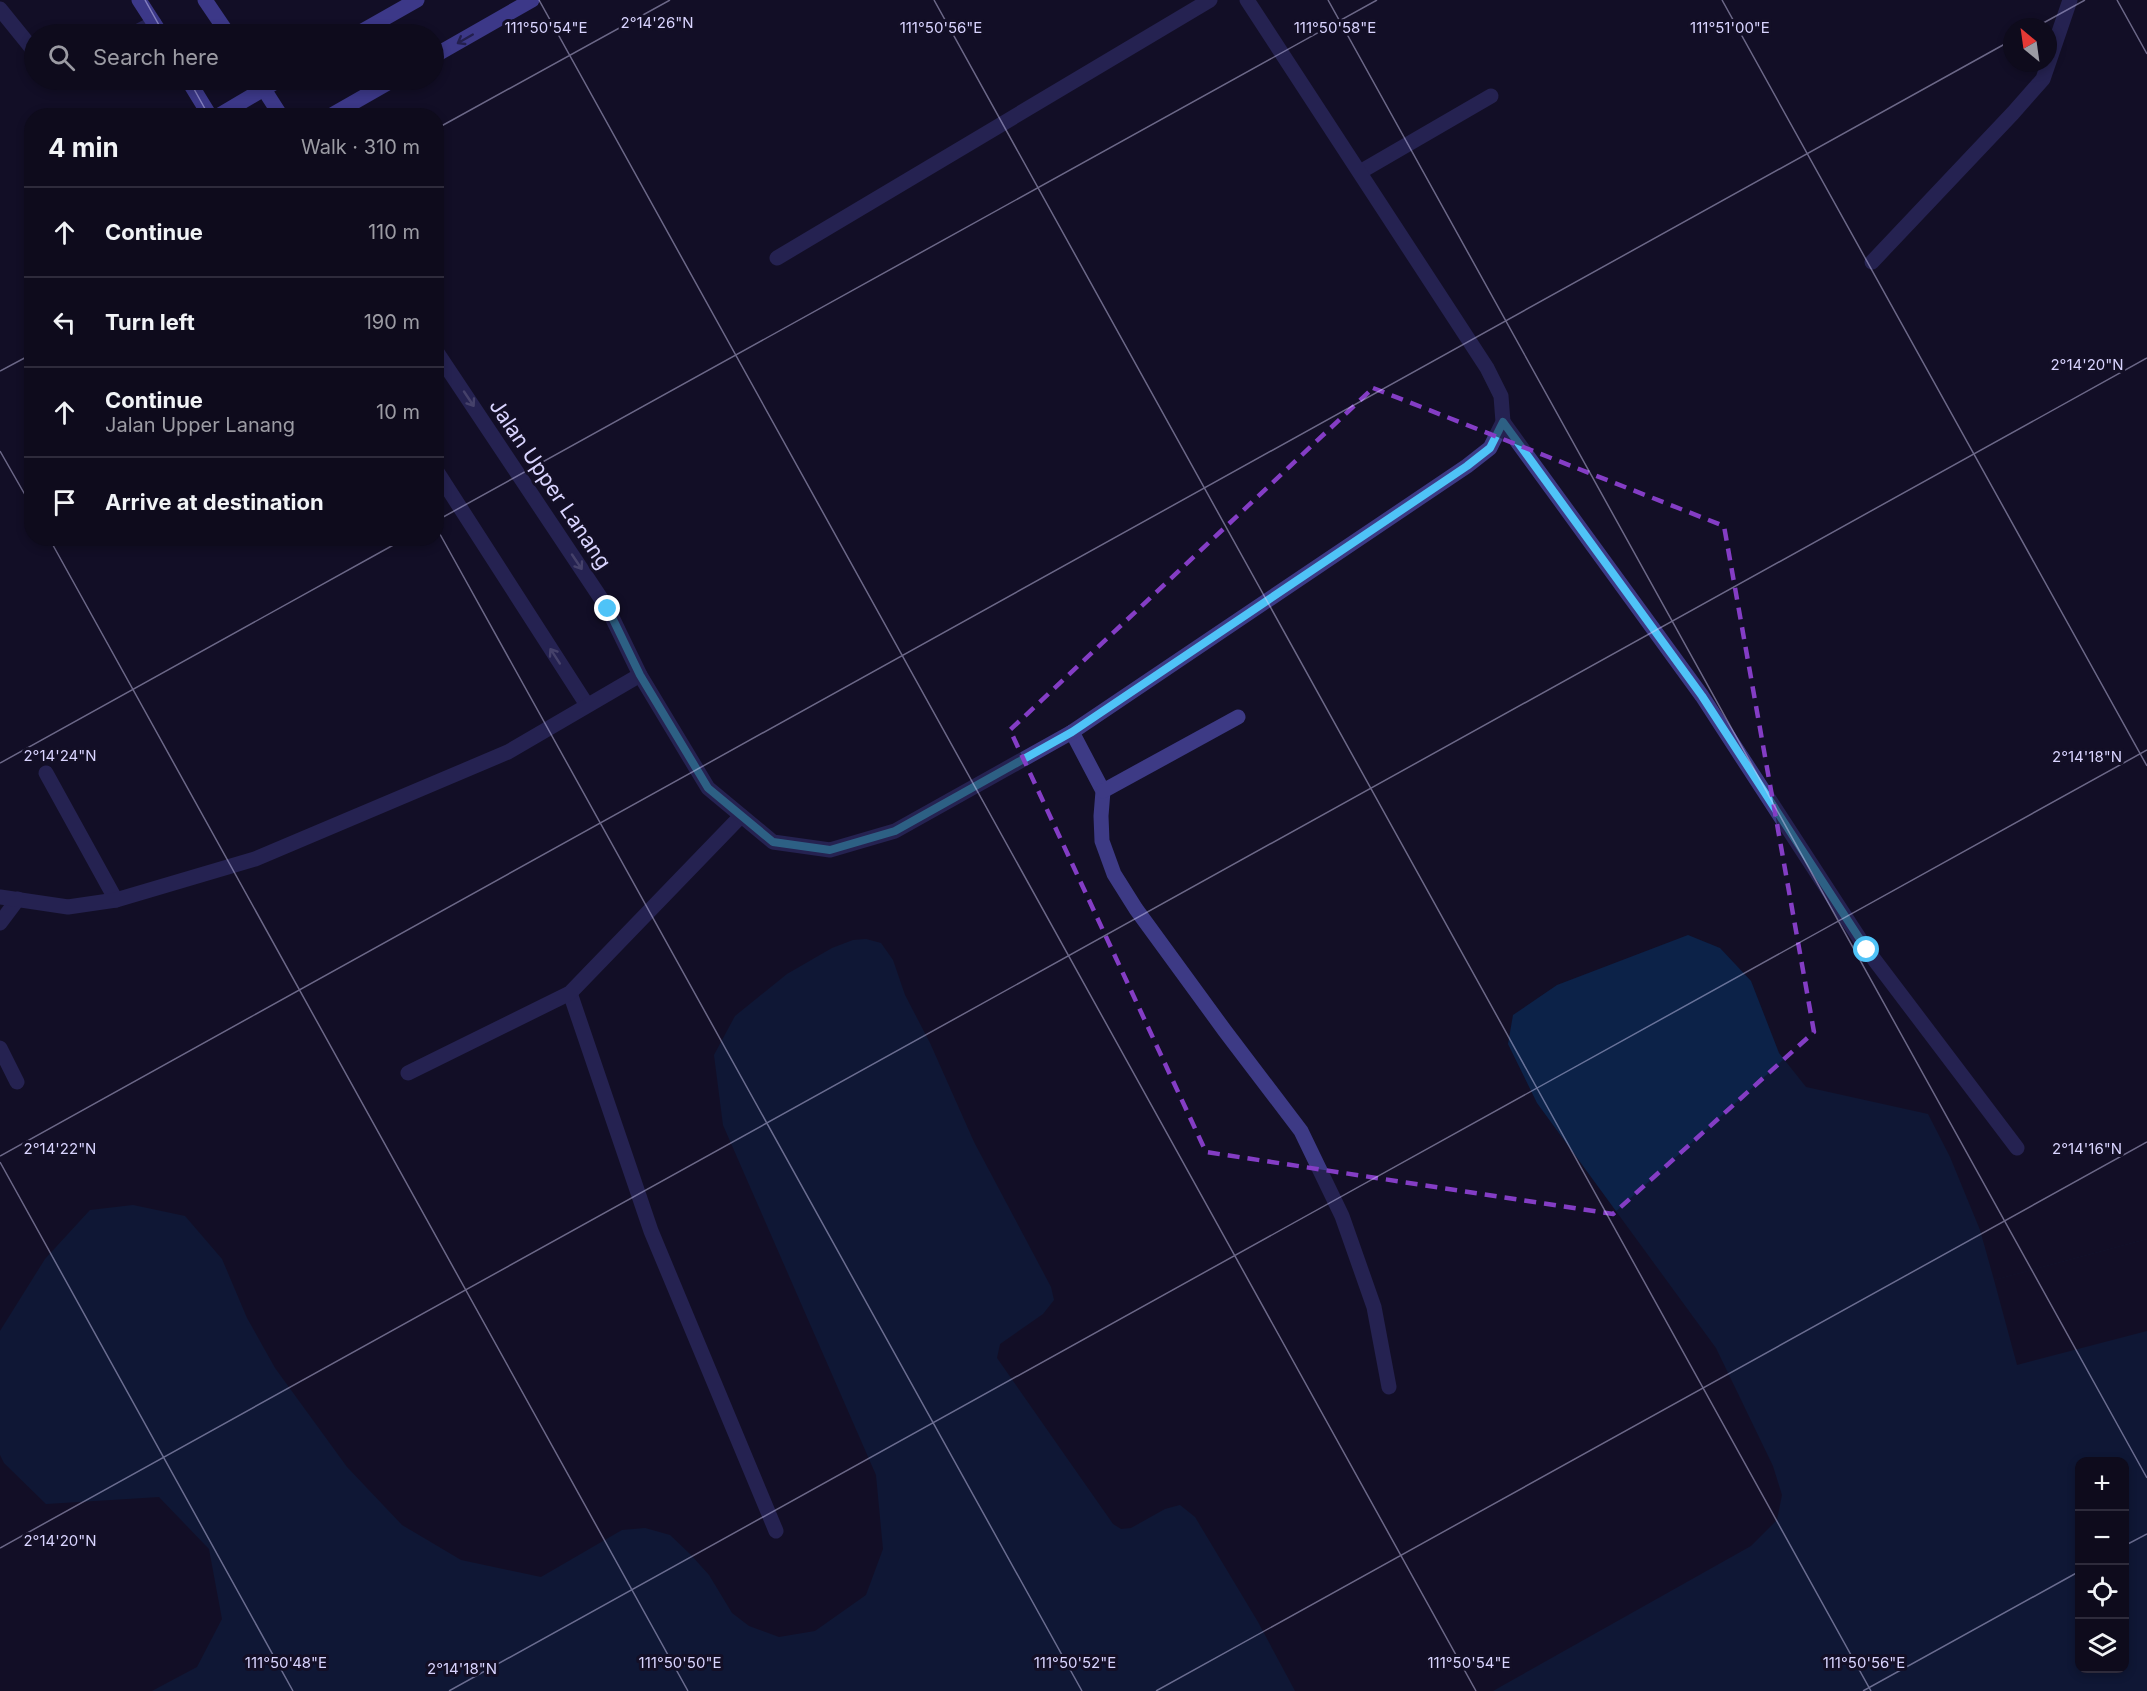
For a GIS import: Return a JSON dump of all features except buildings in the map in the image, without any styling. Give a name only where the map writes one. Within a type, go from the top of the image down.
[{"type":"street","points":[[139,0],[154,24]]},
{"type":"street","points":[[205,0],[221,24]]},
{"type":"street","points":[[375,24],[417,0]]},
{"type":"street","points":[[444,50],[532,0]]},
{"type":"street","points":[[777,258],[1210,0]]},
{"type":"street","points":[[1247,0],[1487,368],[1501,396],[1503,422],[1702,696],[1867,950],[2017,1148]]},
{"type":"street","points":[[1872,262],[2043,79],[2070,0]]},
{"type":"street","points":[[0,9],[24,39]]},
{"type":"street","points":[[194,90],[205,108]]},
{"type":"street","points":[[229,108],[253,90]]},
{"type":"street","points":[[265,90],[276,108]]},
{"type":"street","points":[[344,108],[376,90]]},
{"type":"street","points":[[1360,172],[1491,96]]},
{"type":"street","name":"Jalan Upper Lanang","points":[[444,363],[608,609],[640,675],[708,788],[773,842],[830,850],[895,831],[1072,732],[1467,466],[1490,448],[1503,422]]},
{"type":"street","points":[[444,482],[587,705]]},
{"type":"street","points":[[0,897],[68,907],[116,900],[255,858],[507,752],[640,675]]},
{"type":"street","points":[[1103,791],[1238,717]]},
{"type":"street","points":[[1072,732],[1103,791],[1102,841],[1114,874],[1225,1031],[1301,1131],[1317,1163],[1342,1216],[1374,1307],[1389,1387]]},
{"type":"street","points":[[46,773],[116,900]]},
{"type":"street","points":[[408,1073],[570,993],[741,816]]},
{"type":"street","points":[[0,923],[18,899]]},
{"type":"street","points":[[570,993],[651,1231],[776,1532]]},
{"type":"street","points":[[0,1048],[17,1082]]},
{"type":"highlighted area","points":[[1373,388],[1724,526],[1814,1032],[1613,1214],[1206,1152],[1010,730]]},
{"type":"water","points":[[1688,935],[1720,948],[1751,981],[1779,1053],[1806,1087],[1928,1114],[1950,1157],[1980,1230],[1994,1280],[2147,1239],[2147,1691],[1493,1691],[1751,1546],[1777,1520],[1782,1495],[1773,1466],[1716,1348],[1537,1103],[1508,1044],[1513,1015],[1557,985]]},
{"type":"water","points":[[866,939],[881,943],[893,960],[905,995],[930,1043],[974,1142],[1051,1287],[1054,1300],[1043,1314],[1000,1344],[997,1358],[1113,1524],[1121,1529],[1131,1528],[1165,1509],[1180,1505],[1195,1517],[1258,1622],[1295,1691],[152,1691],[197,1667],[222,1619],[209,1549],[159,1497],[46,1504],[4,1463],[0,1455],[0,1331],[45,1259],[90,1210],[133,1205],[185,1216],[222,1259],[247,1318],[275,1368],[347,1467],[402,1525],[461,1560],[541,1577],[622,1530],[645,1528],[670,1535],[691,1555],[709,1575],[732,1613],[749,1626],[779,1637],[815,1631],[866,1595],[883,1549],[876,1475],[723,1125],[714,1055],[735,1016],[787,974],[832,948],[853,940]]},
{"type":"pier","points":[[2147,1239],[2147,1331],[2017,1365],[1994,1280]]},
{"type":"route","points":[[608,609],[640,675],[708,788],[773,842],[830,850],[895,831],[1072,732],[1467,466],[1490,448],[1503,422],[1702,696],[1867,950]]}]
